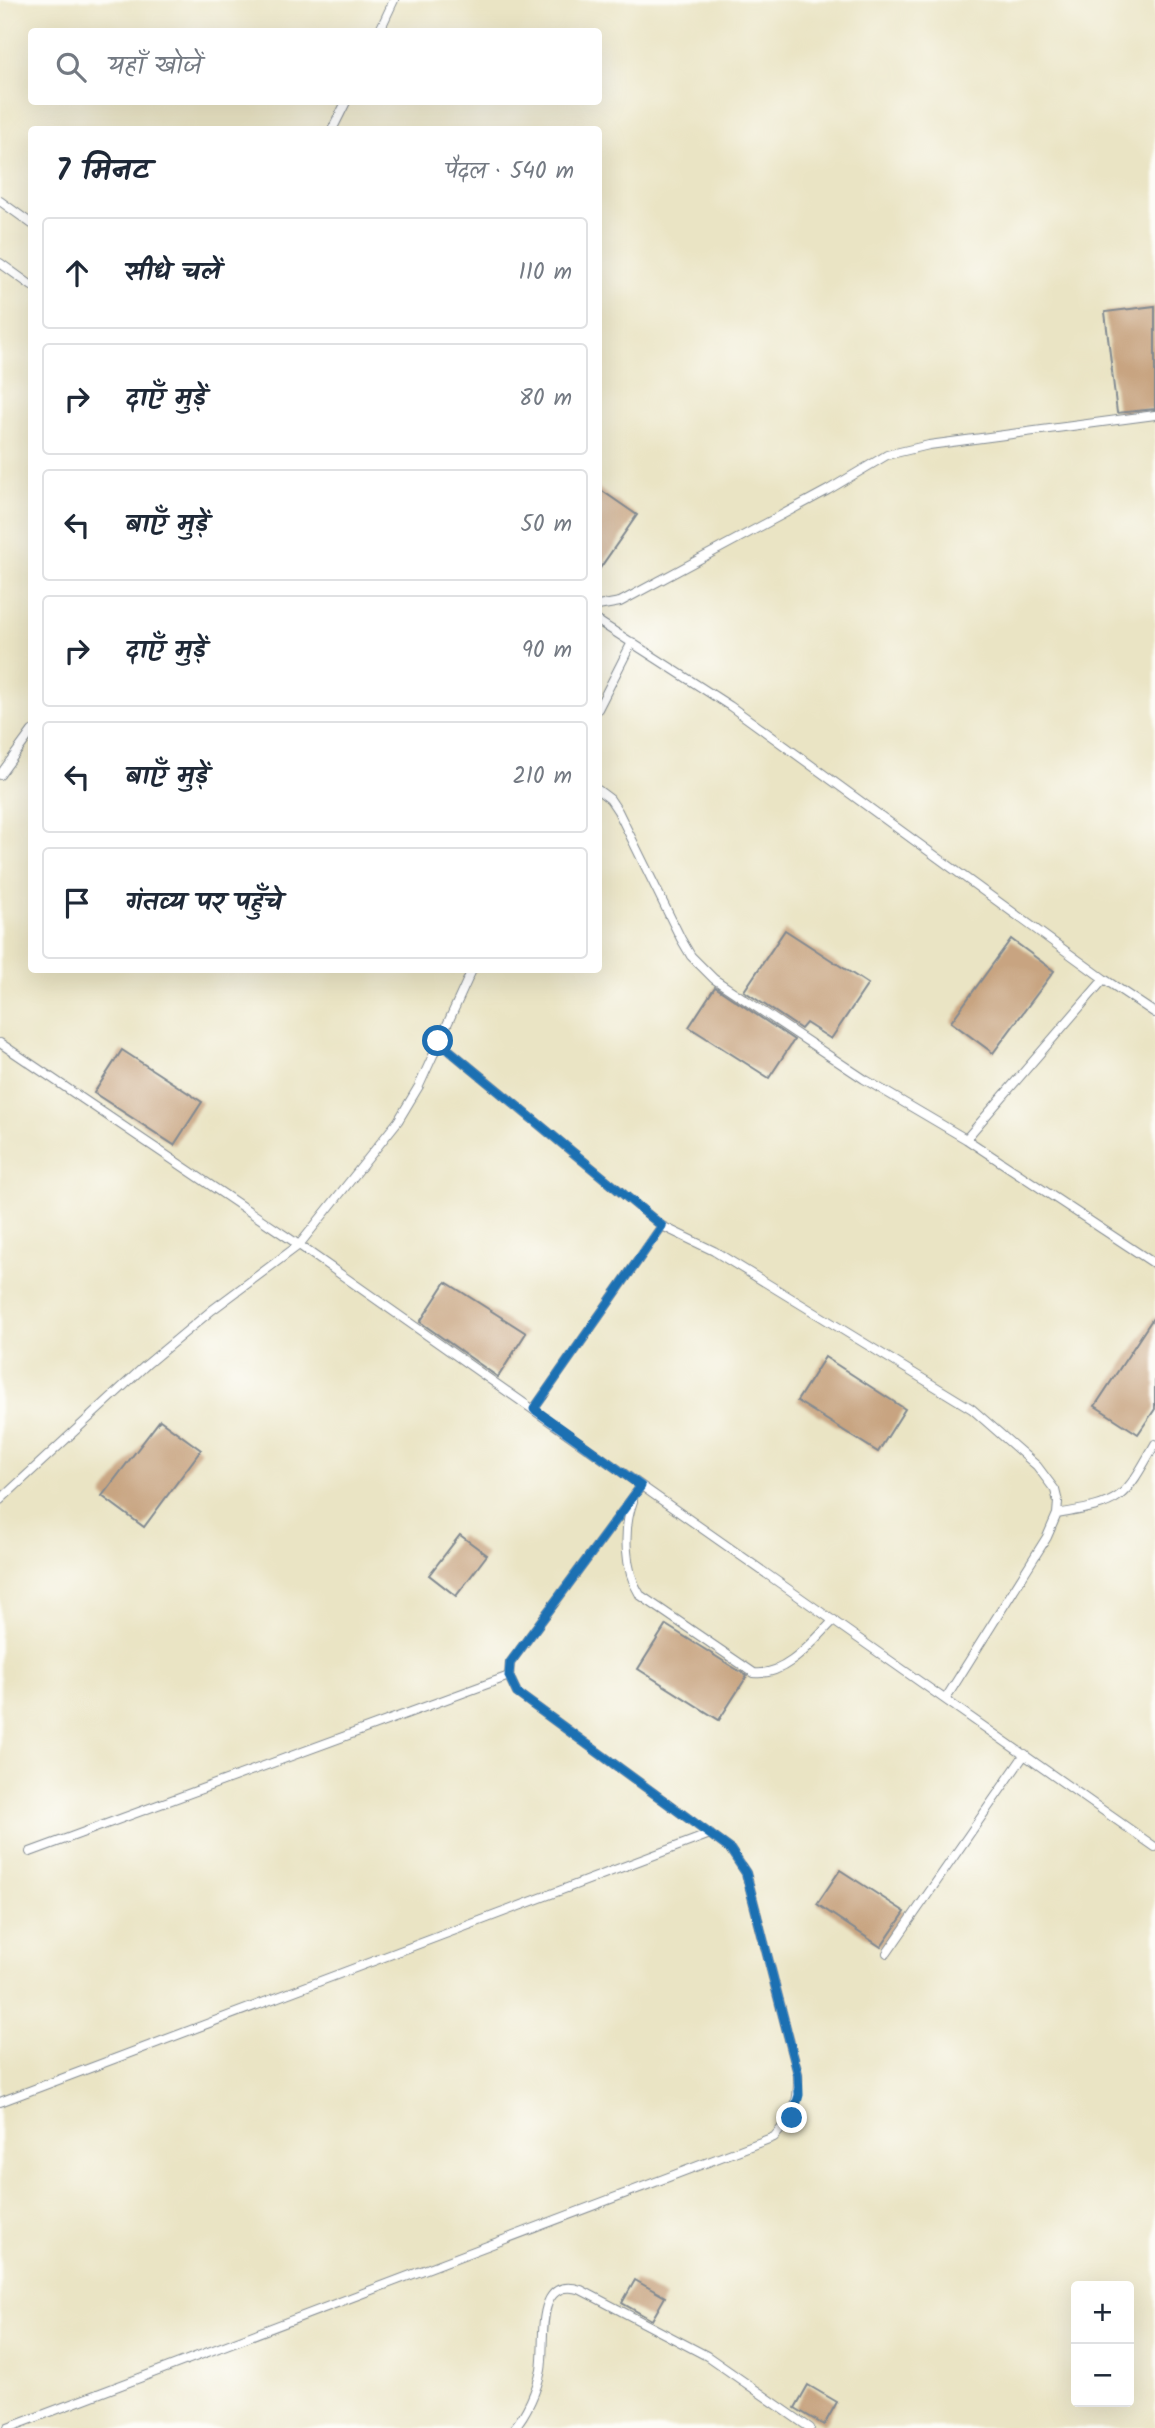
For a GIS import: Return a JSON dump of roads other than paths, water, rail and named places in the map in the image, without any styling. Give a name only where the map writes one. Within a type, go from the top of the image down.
[{"type":"lane","points":[[381,28],[394,0]]},
{"type":"lane","points":[[334,126],[344,105]]},
{"type":"lane","points":[[0,201],[28,221]]},
{"type":"lane","points":[[0,263],[28,283]]},
{"type":"lane","points":[[602,605],[620,603],[887,455],[929,445],[1155,415]]},
{"type":"lane","points":[[602,623],[730,706],[1104,979],[1155,1013]]},
{"type":"lane","points":[[602,701],[632,642]]},
{"type":"lane","points":[[0,775],[28,736]]},
{"type":"lane","points":[[602,793],[618,811],[681,939],[700,966],[714,979],[864,1079],[965,1139],[1155,1264]]},
{"type":"lane","points":[[0,1500],[146,1365],[212,1310],[299,1245],[398,1121],[419,1086],[471,973]]},
{"type":"lane","points":[[965,1139],[1104,979]]},
{"type":"lane","points":[[438,1041],[662,1226],[714,1251],[972,1409],[1037,1466],[1055,1490],[1057,1514],[1047,1537],[946,1698]]},
{"type":"lane","points":[[0,1043],[299,1245],[1155,1847]]},
{"type":"lane","points":[[534,1409],[662,1226]]},
{"type":"lane","points":[[1057,1514],[1092,1508],[1116,1499],[1135,1480],[1155,1444]]},
{"type":"lane","points":[[641,1486],[632,1502],[628,1517],[628,1558],[634,1586],[648,1602],[758,1674],[774,1671],[795,1657],[834,1620]]},
{"type":"lane","points":[[8,2428],[774,2137],[792,2118],[799,2095],[798,2074],[746,1873],[730,1849],[517,1693],[509,1676],[510,1663],[641,1486]]},
{"type":"lane","points":[[30,1852],[509,1676]]},
{"type":"lane","points":[[887,1954],[1025,1754]]},
{"type":"lane","points":[[0,2102],[710,1834]]},
{"type":"lane","points":[[514,2428],[528,2405],[541,2371],[548,2300],[555,2291],[568,2286],[581,2290],[707,2356],[810,2428]]}]
